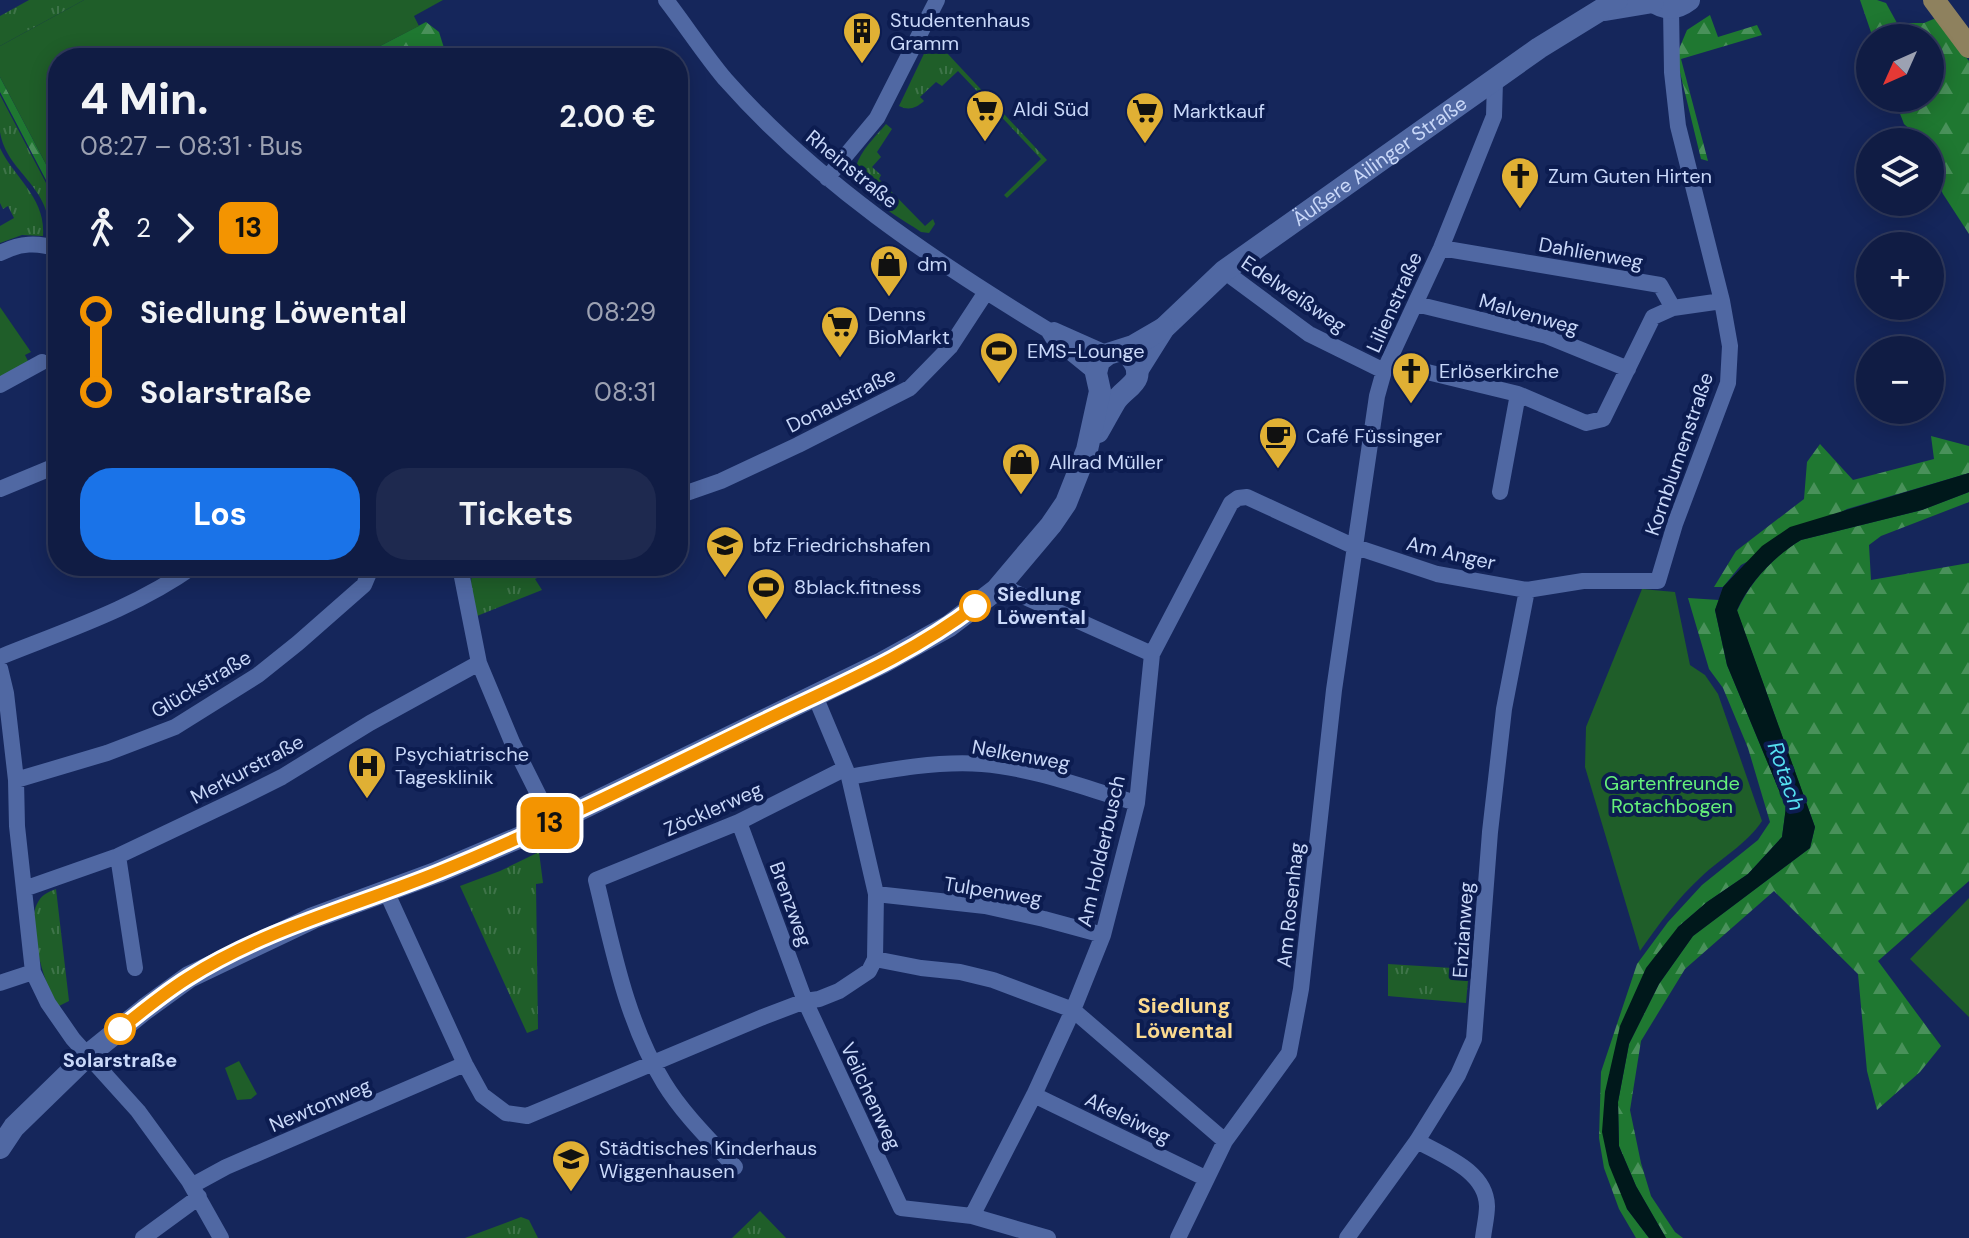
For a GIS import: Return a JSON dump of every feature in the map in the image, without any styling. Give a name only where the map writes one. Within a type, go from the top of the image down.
[{"type":"main road","points":[[1934,0],[1969,47]]},
{"type":"main road","name":"Äußere Ailinger Straße","points":[[1105,366],[1164,328],[1224,271],[1539,48],[1611,5],[1666,3]]},
{"type":"main road","name":"Äußere Ailinger Straße","points":[[1087,450],[1122,392],[1135,382],[1137,371],[1164,328]]},
{"type":"main road","points":[[1105,366],[1131,357],[1137,371]]},
{"type":"main road","points":[[1105,366],[1109,392],[1122,392]]},
{"type":"main road","points":[[0,1148],[14,1127],[88,1055],[189,977],[313,918],[438,872],[552,822],[882,663],[949,626],[1001,583],[1066,503],[1087,450],[1105,366]]},
{"type":"street","name":"Rheinstraße","points":[[666,0],[731,85],[781,137],[827,178],[872,214],[986,292],[1048,330],[1057,330],[1105,366]]},
{"type":"street","points":[[827,178],[877,118],[937,0]]},
{"type":"street","name":"Kornblumenstraße","points":[[1658,581],[1675,524],[1728,383],[1730,346],[1722,301],[1678,126],[1666,3]]},
{"type":"street","name":"Lilienstraße","points":[[1353,546],[1377,396],[1494,116],[1495,81]]},
{"type":"street","points":[[0,253],[29,244],[48,247]]},
{"type":"street","name":"Dahlienweg","points":[[1441,248],[1660,285],[1673,308]]},
{"type":"street","name":"Edelweißweg","points":[[1224,271],[1309,334],[1387,367],[1518,394],[1586,423],[1603,419],[1628,369]]},
{"type":"street","name":"Donaustraße","points":[[688,493],[721,481],[798,445],[910,388],[950,347],[986,292]]},
{"type":"street","points":[[1628,369],[1653,317],[1673,308],[1722,301]]},
{"type":"street","name":"Malvenweg","points":[[1416,304],[1547,336],[1628,369]]},
{"type":"street","points":[[0,385],[42,362]]},
{"type":"street","points":[[1500,492],[1518,394]]},
{"type":"street","points":[[0,489],[48,469]]},
{"type":"street","name":"Am Anger","points":[[1247,497],[1353,546],[1437,574],[1527,590],[1583,581],[1658,581]]},
{"type":"street","name":"Am Holderbusch","points":[[972,1216],[1034,1095],[1103,935],[1137,803],[1152,654],[1231,503],[1247,497]]},
{"type":"street","name":"Am Rosenhag","points":[[1178,1238],[1225,1141],[1289,1053],[1301,989],[1353,546]]},
{"type":"street","points":[[0,657],[118,610],[160,590],[180,576]]},
{"type":"street","name":"Glückstraße","points":[[16,780],[107,753],[175,727],[258,675],[364,585],[368,576]]},
{"type":"street","points":[[462,576],[479,663],[512,742],[552,822]]},
{"type":"street","points":[[1001,583],[1014,592],[1152,654]]},
{"type":"street","name":"Enzianweg","points":[[1347,1238],[1417,1141],[1458,1075],[1474,1039],[1490,832],[1504,709],[1527,590]]},
{"type":"street","name":"Merkurstraße","points":[[24,889],[118,856],[282,777],[370,723],[479,663]]},
{"type":"street","points":[[0,668],[6,693],[16,780],[8,815],[24,889],[33,972],[48,1003],[88,1055],[138,1111],[196,1191],[221,1238]]},
{"type":"street","points":[[386,891],[465,1064],[482,1095],[506,1113],[527,1116],[805,1001],[839,991],[869,971],[875,959],[876,894],[846,773],[815,696]]},
{"type":"street","name":"Nelkenweg","points":[[846,773],[922,764],[983,764],[1025,772],[1137,803]]},
{"type":"street","name":"Zöcklerweg","points":[[654,1063],[625,1000],[596,880],[739,822],[846,773]]},
{"type":"street","name":"Brenzweg","points":[[739,822],[805,1001]]},
{"type":"street","points":[[118,856],[135,968]]},
{"type":"street","name":"Tulpenweg","points":[[876,894],[985,906],[1103,935]]},
{"type":"street","points":[[875,959],[993,980],[1073,1010],[1225,1141]]},
{"type":"street","points":[[0,983],[33,972]]},
{"type":"street","name":"Veilchenweg","points":[[805,1001],[901,1208],[972,1216]]},
{"type":"street","points":[[654,1063],[676,1101],[735,1167]]},
{"type":"street","name":"Newtonweg","points":[[143,1238],[226,1167],[465,1064]]},
{"type":"street","name":"Akeleiweg","points":[[1034,1095],[1205,1178]]},
{"type":"street","points":[[1417,1141],[1461,1165],[1483,1185],[1487,1206],[1483,1238]]},
{"type":"street","points":[[972,1216],[1048,1238]]},
{"type":"green space","points":[[29,0],[84,0],[0,46],[0,16]]},
{"type":"green space","points":[[84,0],[443,0],[414,16],[419,26],[376,48],[48,48],[48,168],[0,77],[0,46]]},
{"type":"green space","points":[[1860,0],[1886,3],[1897,23],[1924,23],[1936,18],[1941,24],[1868,24]]},
{"type":"green space","points":[[1710,15],[1718,37],[1757,25],[1762,35],[1681,59],[1708,161],[1701,159],[1676,56],[1687,30]]},
{"type":"green space","points":[[426,22],[439,32],[444,48],[398,46],[376,48]]},
{"type":"green space","points":[[1944,28],[1969,61],[1969,234],[1944,196],[1944,128],[1908,128],[1899,112],[1944,112]]},
{"type":"green space","points":[[932,37],[1047,160],[1007,198],[1004,195],[1041,159],[958,71],[942,86],[936,82],[920,97],[924,101],[918,105],[909,108],[899,106]]},
{"type":"green space","points":[[0,77],[48,168],[48,184],[0,92]]},
{"type":"green space","points":[[0,95],[48,187],[48,219],[44,204],[11,159],[0,132]]},
{"type":"green space","points":[[886,124],[892,129],[877,152],[881,157],[872,167],[881,175],[879,179],[925,226],[933,219],[935,224],[929,233],[921,232],[879,204],[861,186],[856,176],[861,155]]},
{"type":"green space","points":[[0,148],[35,200],[43,223],[43,236],[22,235],[0,243],[0,226],[14,218],[8,206],[3,209],[0,203]]},
{"type":"green space","points":[[0,307],[31,352],[25,355],[29,363],[0,378]]},
{"type":"green space","points":[[1931,436],[1969,446],[1969,473],[1847,509],[1741,565],[1723,587],[1714,587],[1736,551],[1804,499],[1807,462],[1820,444],[1853,480],[1934,459]]},
{"type":"green space","points":[[1969,492],[1969,502],[1881,536],[1869,545],[1871,580],[1969,563],[1969,881],[1878,961],[1941,1046],[1920,1072],[1877,1110],[1867,1071],[1858,974],[1774,891],[1685,969],[1641,1041],[1630,1110],[1651,1196],[1675,1232],[1683,1238],[1666,1238],[1636,1186],[1619,1146],[1618,1102],[1629,1044],[1659,984],[1693,936],[1810,848],[1815,827],[1737,611],[1764,571],[1801,540],[1922,510]]},
{"type":"green space","points":[[472,576],[542,576],[535,579],[542,590],[477,616],[471,585]]},
{"type":"green space","name":"Gartenfreunde Rotachbogen","points":[[1642,589],[1675,592],[1690,665],[1705,675],[1718,694],[1762,821],[1749,837],[1684,894],[1640,951],[1585,767],[1586,727]]},
{"type":"green space","points":[[1688,598],[1719,600],[1715,610],[1727,665],[1786,807],[1782,837],[1748,874],[1707,902],[1678,927],[1605,1092],[1627,1209],[1649,1238],[1636,1238],[1619,1209],[1604,1168],[1599,1138],[1601,1072],[1637,964],[1668,922],[1702,885],[1758,840],[1770,822],[1748,748],[1723,688],[1709,669]]},
{"type":"green space","points":[[539,852],[543,883],[536,884],[538,1029],[527,1033],[460,886]]},
{"type":"green space","points":[[56,889],[69,1001],[57,1007],[43,972],[34,926],[34,913],[39,901]]},
{"type":"green space","points":[[1969,898],[1969,1017],[1910,959]]},
{"type":"green space","points":[[1388,964],[1469,969],[1466,1003],[1388,996]]},
{"type":"green space","points":[[239,1061],[257,1094],[251,1099],[237,1100],[225,1068]]},
{"type":"green space","points":[[760,1211],[786,1238],[732,1238]]},
{"type":"green space","points":[[521,1217],[529,1220],[538,1238],[465,1238]]},
{"type":"water","name":"Rotach","points":[[1969,473],[1969,492],[1922,510],[1801,540],[1763,571],[1737,610],[1815,827],[1810,848],[1693,936],[1659,984],[1629,1044],[1618,1102],[1619,1146],[1636,1186],[1666,1238],[1649,1238],[1627,1209],[1609,1165],[1602,1132],[1605,1092],[1620,1026],[1646,968],[1678,927],[1707,902],[1748,874],[1782,837],[1786,807],[1727,665],[1715,610],[1723,587],[1762,546],[1790,527]]},
{"type":"bus line","name":"13","points":[[120,1029],[189,977],[241,950],[313,918],[438,872],[542,828],[882,663],[949,626],[975,606]]},
{"type":"place","name":"Studentenhaus Gramm","points":[[862,65]]},
{"type":"place","name":"Aldi Süd","points":[[985,143]]},
{"type":"place","name":"Marktkauf","points":[[1145,145]]},
{"type":"place","name":"Zum Guten Hirten","points":[[1520,210]]},
{"type":"place","name":"dm","points":[[889,298]]},
{"type":"place","name":"Denns BioMarkt","points":[[840,359]]},
{"type":"place","name":"EMS-Lounge","points":[[999,385]]},
{"type":"place","name":"Erlöserkirche","points":[[1411,405]]},
{"type":"place","name":"Café Füssinger","points":[[1278,470]]},
{"type":"place","name":"Allrad Müller","points":[[1021,496]]},
{"type":"place","name":"bfz Friedrichshafen","points":[[725,579]]},
{"type":"place","name":"Siedlung Löwental","points":[[975,606]]},
{"type":"place","name":"8black.fitness","points":[[766,621]]},
{"type":"place","name":"Psychiatrische Tagesklinik","points":[[367,800]]},
{"type":"place","name":"Solarstraße","points":[[120,1029]]},
{"type":"place","name":"Städtisches Kinderhaus Wiggenhausen","points":[[571,1193]]},
{"type":"district","name":"Siedlung Löwental","points":[[1184,1018]]}]
